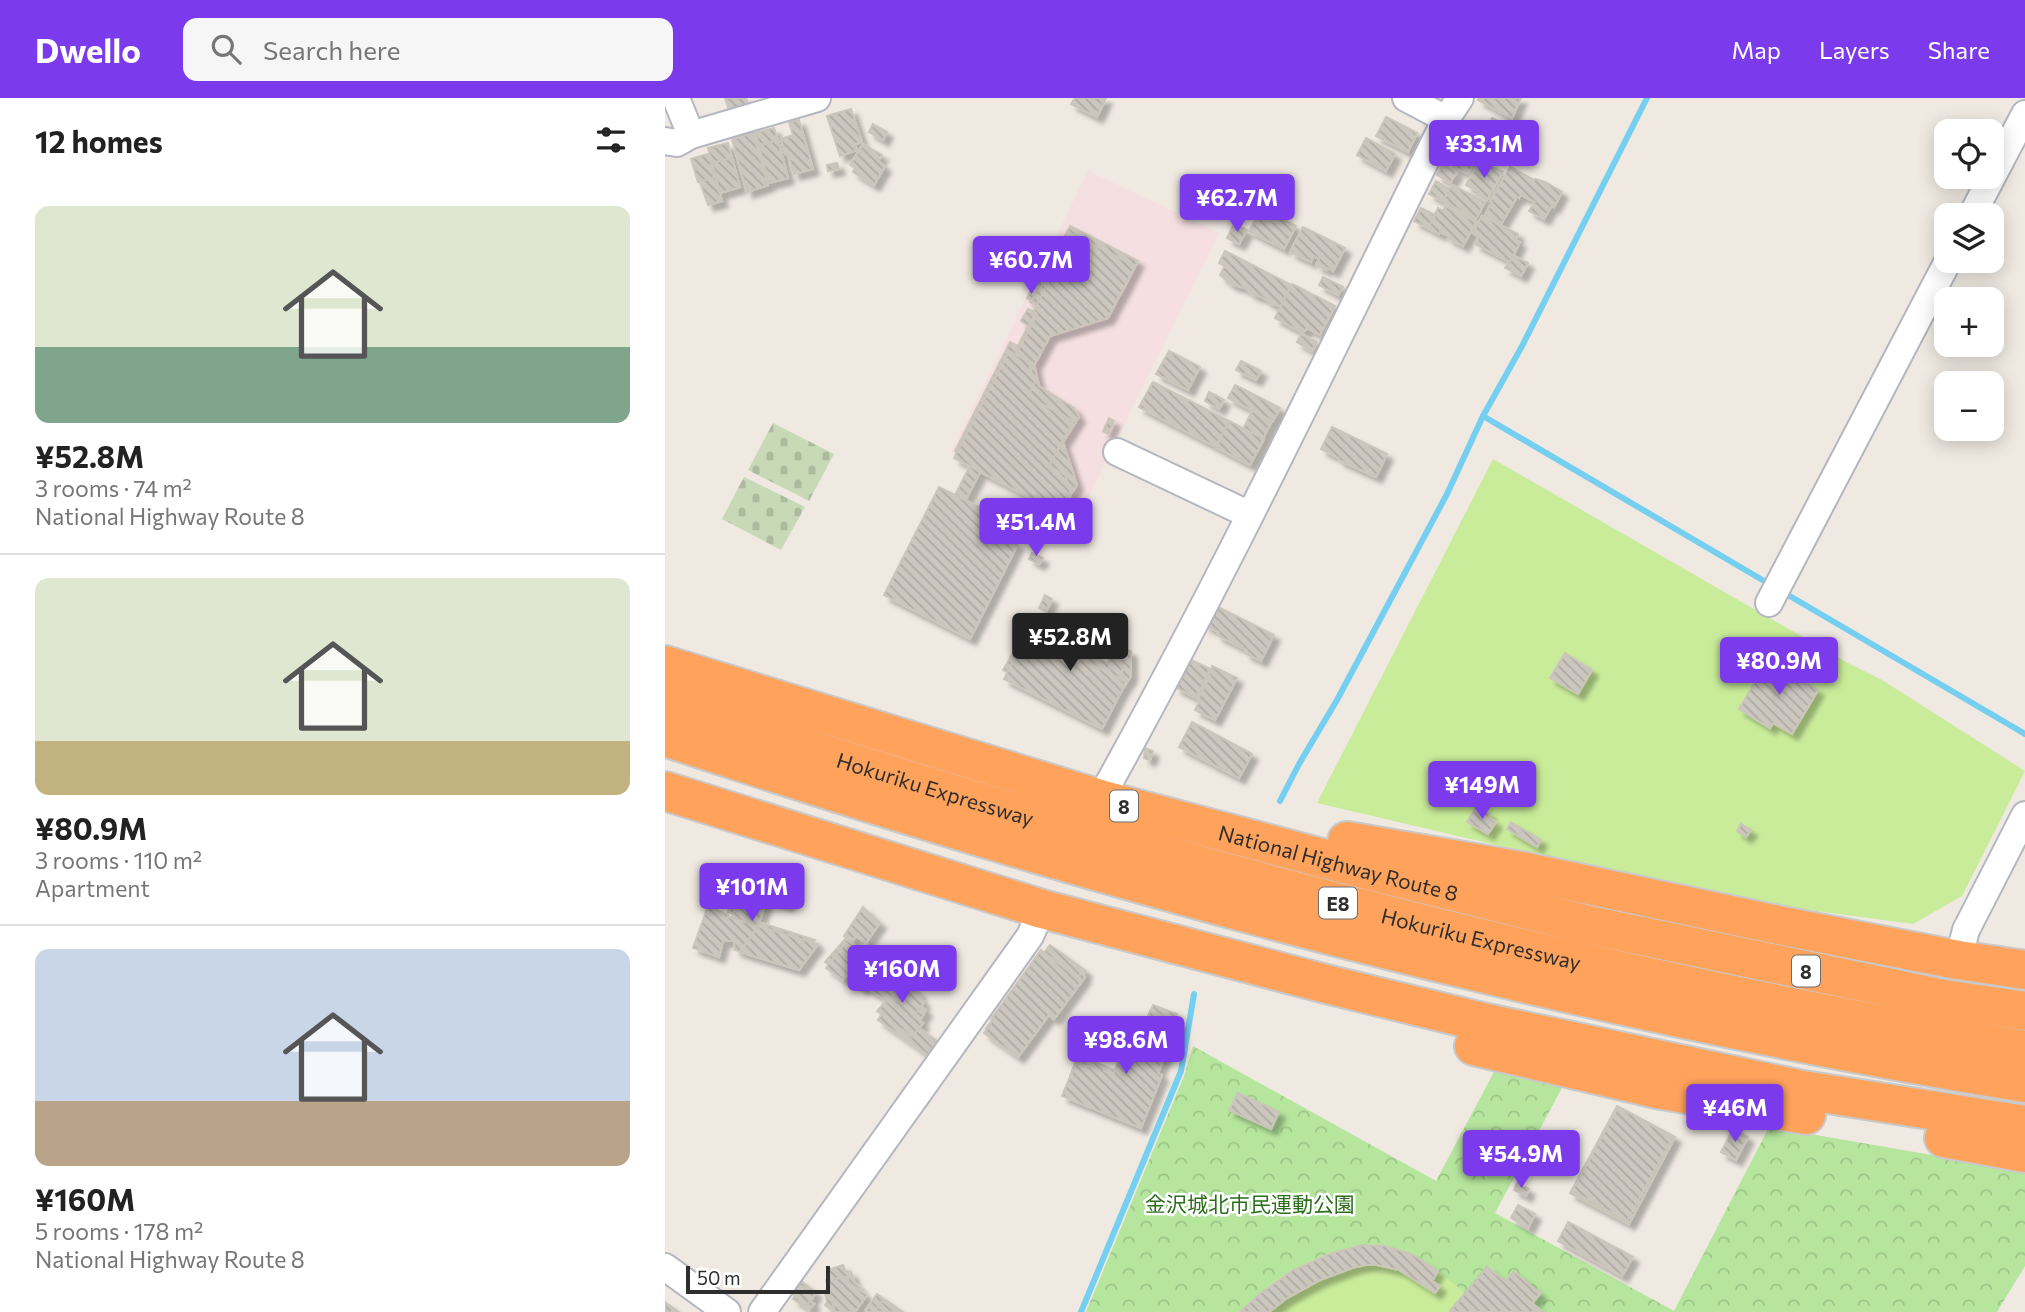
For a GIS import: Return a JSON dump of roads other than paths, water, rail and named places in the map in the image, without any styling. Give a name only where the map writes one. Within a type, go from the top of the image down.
[{"type":"highway","name":"National Highway Route 8","points":[[665,665],[1100,799],[1378,873],[1589,925],[1944,999],[2025,1011]]},
{"type":"highway","name":"Hokuriku Expressway","points":[[665,702],[965,798],[1162,856],[1360,909],[1559,957],[1772,1003],[2025,1050]]},
{"type":"highway","name":"Hokuriku Expressway","points":[[665,737],[928,821],[1150,887],[1371,946],[1559,992],[1765,1036],[2025,1083]]},
{"type":"highway","points":[[665,791],[1042,909],[1317,982],[1482,1022],[1803,1090],[2025,1125]]},
{"type":"highway","points":[[1100,799],[1527,872],[1778,925],[1958,960],[2025,970]]},
{"type":"highway","points":[[1135,934],[1236,976],[1448,1040],[1657,1089],[2025,1153]]},
{"type":"street","points":[[676,98],[691,135]]},
{"type":"street","points":[[665,141],[677,143],[691,135],[817,98]]},
{"type":"street","points":[[1100,799],[1148,714],[1250,515],[1453,108],[1406,98]]},
{"type":"street","points":[[1978,203],[2025,114]]},
{"type":"street","points":[[1774,593],[1942,273]]},
{"type":"street","points":[[1117,452],[1250,515]]},
{"type":"street","points":[[1958,960],[1966,930],[2025,815]]},
{"type":"street","points":[[762,1312],[1030,936],[1042,909]]},
{"type":"street","points":[[665,1266],[727,1312]]},
{"type":"waterway","points":[[1280,801],[1447,494],[1483,416],[1521,348],[1647,98]]},
{"type":"waterway","points":[[1483,416],[1771,585]]},
{"type":"waterway","points":[[1783,592],[2025,734]]},
{"type":"waterway","points":[[1081,1312],[1181,1071],[1194,994]]},
{"type":"park label","name":"金沢城北市民運動公園","points":[[1250,1203]]}]
